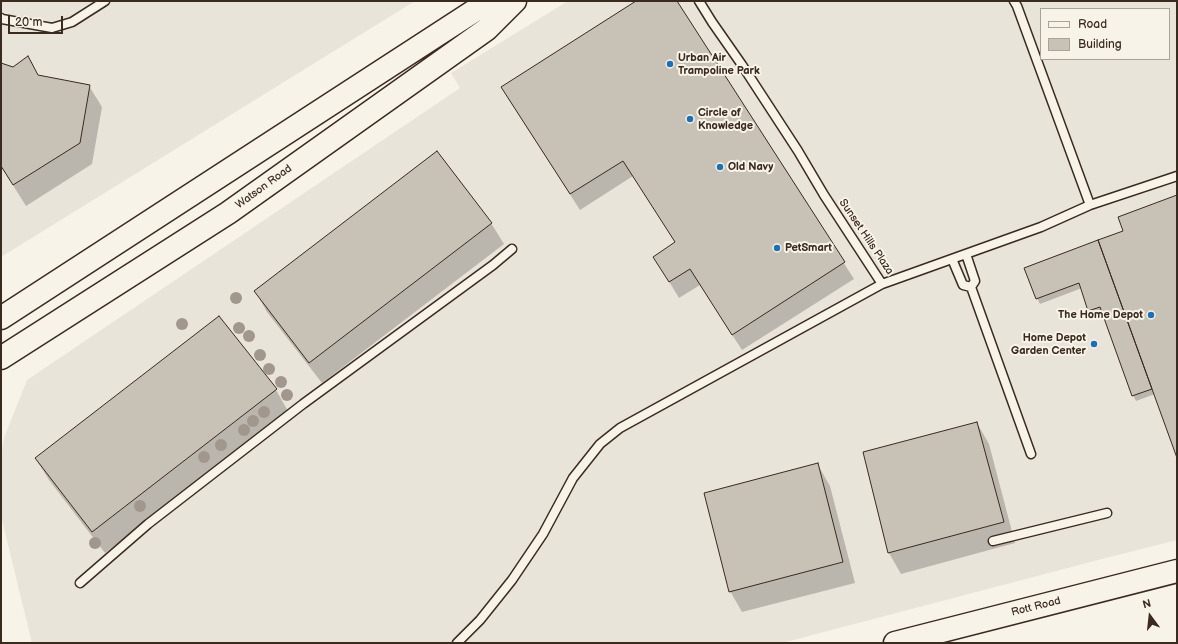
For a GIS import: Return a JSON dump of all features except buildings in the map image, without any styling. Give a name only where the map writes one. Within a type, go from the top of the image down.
[{"type":"main road","points":[[6,312],[474,11],[497,1]]},
{"type":"main road","name":"Watson Road","points":[[1,358],[228,213],[487,29],[516,1]]},
{"type":"main road","name":"Rott Road","points":[[895,643],[1177,571]]},
{"type":"lane","points":[[1,18],[52,28],[72,22],[105,1]]},
{"type":"lane","name":"Sunset Hills Plaza","points":[[699,1],[798,151],[824,195],[882,284],[1041,227],[1090,205],[1177,176]]},
{"type":"lane","points":[[1014,1],[1090,205]]},
{"type":"lane","points":[[80,583],[148,524],[298,408],[493,265],[512,249]]},
{"type":"lane","points":[[966,254],[975,281],[971,287]]},
{"type":"lane","points":[[952,259],[963,285],[971,287]]},
{"type":"lane","points":[[457,643],[480,620],[512,580],[543,534],[573,478],[600,444],[620,428],[882,284]]},
{"type":"lane","points":[[971,287],[1031,454]]},
{"type":"lane","points":[[993,541],[1107,513]]},
{"type":"shaded area","points":[[1,1],[415,1],[1,257]]},
{"type":"shaded area","points":[[568,1],[1177,1],[1177,540],[782,643],[32,643],[1,516],[1,456],[4,438],[27,380],[460,88],[451,73]]},
{"type":"place","name":"Urban Air Trampoline Park","points":[[670,64]]},
{"type":"place","name":"Circle of Knowledge","points":[[690,119]]},
{"type":"place","name":"Old Navy","points":[[720,167]]},
{"type":"place","name":"PetSmart","points":[[777,248]]},
{"type":"place","name":"The Home Depot","points":[[1151,315]]},
{"type":"place","name":"Home Depot Garden Center","points":[[1094,344]]}]
